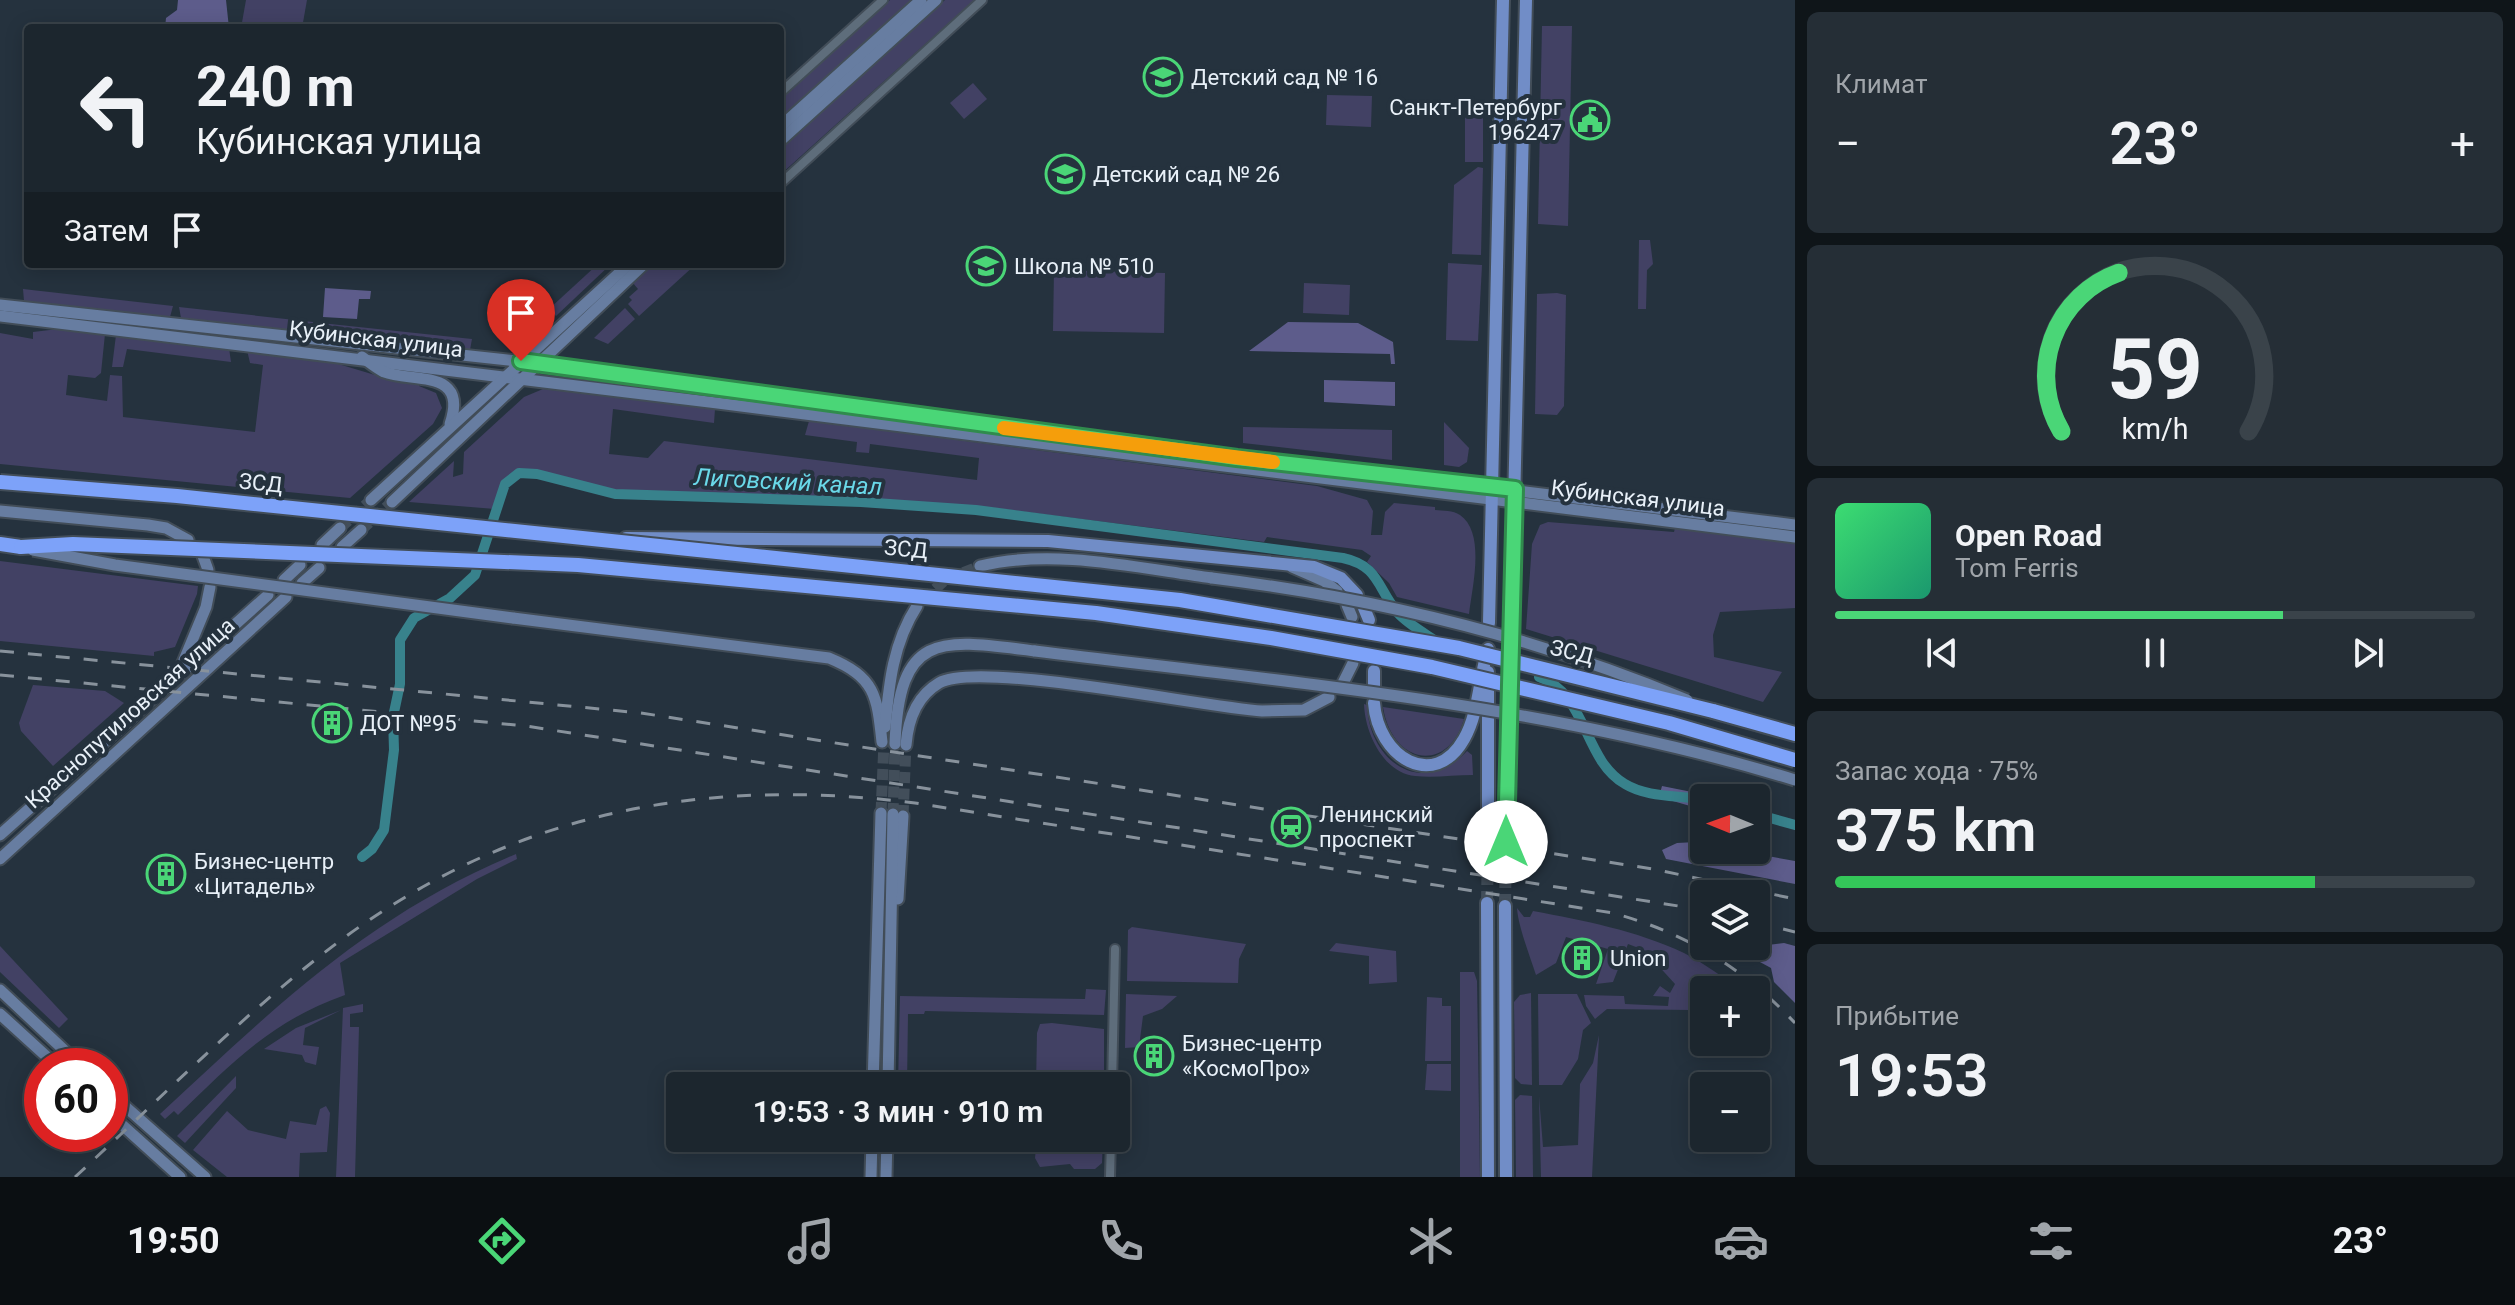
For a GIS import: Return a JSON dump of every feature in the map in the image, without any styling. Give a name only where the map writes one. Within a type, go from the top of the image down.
[{"type":"highway","name":"ЗСД","points":[[0,482],[1180,600],[1459,648],[1795,734]]},
{"type":"highway","name":"ЗСД","points":[[0,544],[21,547],[73,544],[578,565],[1096,613],[1271,638],[1432,667],[1669,723],[1795,760]]},
{"type":"main road","points":[[784,123],[921,0]]},
{"type":"main road","points":[[784,137],[936,0]]},
{"type":"main road","points":[[1489,623],[1503,0]]},
{"type":"main road","points":[[1506,842],[1526,0]]},
{"type":"main road","points":[[371,500],[625,268]]},
{"type":"main road","points":[[392,502],[640,268]]},
{"type":"main road","name":"Кубинская улица","points":[[0,305],[538,363],[992,427],[1795,525]]},
{"type":"main road","name":"Кубинская улица","points":[[0,316],[362,356],[1795,537]]},
{"type":"main road","points":[[362,356],[386,373],[429,377],[445,386],[453,407],[449,427]]},
{"type":"main road","points":[[0,511],[166,528],[188,540]]},
{"type":"main road","points":[[322,545],[340,528]]},
{"type":"main road","points":[[342,547],[361,530]]},
{"type":"main road","points":[[586,540],[722,536],[988,539],[1102,544],[1286,564],[1330,573],[1351,586],[1357,595]]},
{"type":"main road","points":[[21,547],[115,565],[829,658],[858,672],[871,686],[892,743]]},
{"type":"main road","points":[[203,556],[208,570]]},
{"type":"main road","points":[[980,566],[1033,559],[1079,561],[1337,596],[1543,645],[1713,711]]},
{"type":"main road","points":[[1286,564],[1324,581],[1337,591]]},
{"type":"main road","points":[[284,580],[300,565]]},
{"type":"main road","points":[[302,583],[319,568]]},
{"type":"main road","points":[[181,670],[206,607],[210,587]]},
{"type":"main road","name":"Краснопутиловская улица","points":[[0,835],[268,595]]},
{"type":"main road","name":"Краснопутиловская улица","points":[[0,859],[286,597]]},
{"type":"main road","points":[[1347,605],[1352,617]]},
{"type":"main road","points":[[892,743],[892,665],[907,621],[917,606]]},
{"type":"main road","points":[[892,743],[899,695],[905,678],[922,655],[954,643],[1426,701],[1733,760],[1795,780]]},
{"type":"main road","points":[[1374,703],[1378,730],[1394,753],[1412,762],[1444,760],[1460,745],[1471,724],[1488,649],[1488,839]]},
{"type":"main road","points":[[1342,685],[1353,663]]},
{"type":"main road","points":[[1374,671],[1374,689]]},
{"type":"main road","points":[[892,743],[926,693],[941,682],[967,675],[1013,678],[1262,711],[1304,710],[1329,697]]},
{"type":"main road","points":[[874,1072],[892,814],[888,1072]]},
{"type":"main road","points":[[1487,903],[1488,1177]]},
{"type":"main road","points":[[1505,906],[1506,1177]]},
{"type":"main road","points":[[0,990],[62,1048]]},
{"type":"main road","points":[[0,1014],[37,1048]]},
{"type":"main road","points":[[128,1109],[205,1177]]},
{"type":"main road","points":[[128,1130],[180,1177]]},
{"type":"main road","points":[[871,1174],[872,1152]]},
{"type":"main road","points":[[886,1174],[887,1152]]},
{"type":"street","points":[[784,89],[883,0]]},
{"type":"street","points":[[784,180],[982,0]]},
{"type":"street","points":[[1112,1072],[1115,949]]},
{"type":"street","points":[[1110,1177],[1111,1152]]},
{"type":"shaded area","points":[[178,0],[226,0],[229,24],[165,24],[166,18],[177,10]]},
{"type":"shaded area","points":[[246,0],[307,0],[303,24],[242,24]]},
{"type":"shaded area","points":[[890,0],[912,0],[784,116],[784,96]]},
{"type":"shaded area","points":[[945,0],[974,0],[784,171],[784,145]]},
{"type":"shaded area","points":[[1542,26],[1572,26],[1568,226],[1538,224]]},
{"type":"shaded area","points":[[973,83],[987,99],[964,119],[950,103]]},
{"type":"shaded area","points":[[1327,95],[1372,96],[1371,127],[1326,125]]},
{"type":"shaded area","points":[[1465,115],[1483,115],[1483,162],[1465,162]]},
{"type":"shaded area","points":[[1478,167],[1483,168],[1481,255],[1452,254],[1454,185]]},
{"type":"shaded area","points":[[1639,240],[1650,240],[1653,264],[1647,270],[1646,309],[1638,309]]},
{"type":"shaded area","points":[[1448,263],[1482,265],[1478,341],[1446,340]]},
{"type":"shaded area","points":[[594,268],[607,268],[556,316],[549,309]]},
{"type":"shaded area","points":[[649,268],[692,268],[639,316],[628,304],[632,300],[629,297],[638,289],[633,283]]},
{"type":"shaded area","points":[[1054,270],[1165,273],[1164,333],[1053,331]]},
{"type":"shaded area","points":[[1304,283],[1350,285],[1349,315],[1303,313]]},
{"type":"shaded area","points":[[325,288],[371,291],[370,299],[359,299],[357,319],[323,317]]},
{"type":"shaded area","points":[[23,289],[173,306],[170,317],[24,301]]},
{"type":"shaded area","points":[[1537,294],[1566,295],[1564,406],[1557,415],[1535,414]]},
{"type":"shaded area","points":[[179,307],[313,322],[308,332],[181,318]]},
{"type":"shaded area","points":[[625,308],[635,319],[608,344],[594,338]]},
{"type":"shaded area","points":[[1288,322],[1358,323],[1393,342],[1395,364],[1391,364],[1390,354],[1249,351]]},
{"type":"shaded area","points":[[321,323],[472,339],[470,350],[322,334]]},
{"type":"shaded area","points":[[58,329],[105,334],[101,373],[95,378],[68,375],[66,395],[107,401],[110,375],[122,376],[123,417],[255,432],[263,365],[250,363],[247,350],[325,360],[385,378],[419,381],[419,386],[436,393],[442,408],[433,424],[350,498],[0,464],[0,333],[33,339],[33,332]]},
{"type":"shaded area","points":[[116,335],[229,348],[231,362],[127,349],[123,367],[112,367]]},
{"type":"shaded area","points":[[1324,380],[1395,382],[1395,406],[1324,402]]},
{"type":"shaded area","points":[[543,389],[715,409],[714,423],[613,409],[609,454],[648,458],[664,441],[977,480],[979,458],[870,444],[869,453],[856,452],[857,442],[805,435],[809,421],[1317,486],[1367,500],[1373,511],[1371,535],[1382,535],[1385,512],[1394,503],[1435,507],[1435,510],[1460,515],[1473,534],[1475,562],[1469,614],[1397,597],[1389,583],[1367,562],[1371,556],[1362,550],[1267,537],[1264,542],[987,507],[788,495],[615,491],[528,470],[507,477],[495,509],[409,502],[454,461],[453,477],[463,474],[464,452],[524,397]]},
{"type":"shaded area","points":[[1444,422],[1469,448],[1467,462],[1459,467],[1444,465]]},
{"type":"shaded area","points":[[1243,427],[1392,430],[1392,460],[1243,443]]},
{"type":"shaded area","points":[[1548,522],[1674,532],[1675,528],[1795,542],[1795,608],[1720,612],[1713,635],[1714,657],[1782,672],[1763,702],[1526,629],[1532,544],[1540,525]]},
{"type":"shaded area","points":[[0,561],[198,586],[197,594],[175,647],[154,652],[154,656],[0,641]]},
{"type":"shaded area","points":[[33,685],[105,691],[124,703],[53,766],[21,731],[19,723]]},
{"type":"shaded area","points":[[1364,704],[1367,705],[1377,743],[1401,767],[1417,773],[1433,772],[1450,765],[1467,751],[1472,755],[1473,775],[1415,776],[1394,768],[1372,739]]},
{"type":"shaded area","points":[[1383,707],[1464,719],[1456,737],[1446,748],[1434,755],[1421,755],[1408,751],[1397,741],[1388,726]]},
{"type":"shaded area","points":[[1662,786],[1690,792],[1690,806],[1659,797]]},
{"type":"shaded area","points":[[1690,842],[1690,864],[1666,859],[1662,850],[1677,843]]},
{"type":"shaded area","points":[[516,854],[517,859],[477,879],[340,963],[345,995],[274,1031],[235,1061],[178,1115],[174,1111],[165,1119],[160,1114],[284,1001],[369,935],[463,878]]},
{"type":"shaded area","points":[[1770,856],[1795,861],[1795,884],[1692,864],[1770,864]]},
{"type":"shaded area","points":[[1517,908],[1524,917],[1530,917],[1533,911],[1647,938],[1690,957],[1690,960],[1696,960],[1721,976],[1690,976],[1690,1010],[1607,1009],[1595,1019],[1586,1006],[1584,995],[1624,996],[1625,1004],[1668,1006],[1669,997],[1653,996],[1660,986],[1670,993],[1675,984],[1644,950],[1628,944],[1613,982],[1596,984],[1608,949],[1566,937],[1556,963],[1536,975]]},
{"type":"shaded area","points":[[1132,927],[1246,944],[1239,959],[1238,983],[1127,981],[1128,930]]},
{"type":"shaded area","points":[[1336,943],[1396,951],[1397,982],[1369,984],[1369,956],[1329,951]]},
{"type":"shaded area","points":[[1784,943],[1795,946],[1795,1003],[1774,982],[1771,968],[1756,960],[1770,960],[1770,945]]},
{"type":"shaded area","points":[[0,946],[68,1019],[59,1028],[0,972]]},
{"type":"shaded area","points":[[1460,972],[1474,972],[1477,981],[1480,1177],[1460,1177]]},
{"type":"shaded area","points":[[1086,989],[1106,990],[1104,1015],[925,1011],[924,1014],[908,1014],[907,1072],[898,1072],[900,996],[1085,999]]},
{"type":"shaded area","points":[[1531,993],[1532,1085],[1521,1084],[1515,1078],[1514,1002],[1520,995]]},
{"type":"shaded area","points":[[1126,994],[1177,996],[1162,1009],[1143,1016],[1139,1047],[1125,1048]]},
{"type":"shaded area","points":[[1538,994],[1577,994],[1591,1023],[1583,1030],[1578,1059],[1562,1085],[1539,1085]]},
{"type":"shaded area","points":[[1427,997],[1442,998],[1442,1006],[1451,1006],[1451,1061],[1425,1061]]},
{"type":"shaded area","points":[[363,1004],[363,1012],[350,1014],[350,1027],[359,1027],[355,1177],[336,1177],[343,1008]]},
{"type":"shaded area","points":[[341,1010],[305,1028],[303,1045],[319,1047],[316,1065],[305,1062],[302,1055],[264,1049],[296,1028]]},
{"type":"shaded area","points":[[1040,1024],[1104,1029],[1104,1072],[1036,1072]]},
{"type":"shaded area","points":[[1599,1035],[1592,1177],[1541,1177],[1539,1096],[1543,1147],[1578,1145],[1580,1084],[1593,1063]]},
{"type":"shaded area","points":[[1427,1064],[1451,1064],[1451,1091],[1425,1090]]},
{"type":"shaded area","points":[[236,1076],[236,1088],[185,1143],[177,1136]]},
{"type":"shaded area","points":[[1520,1095],[1532,1096],[1533,1177],[1516,1177],[1515,1100]]},
{"type":"shaded area","points":[[326,1106],[330,1113],[327,1152],[300,1153],[299,1177],[227,1177],[193,1150],[227,1111],[248,1130],[286,1139],[290,1121],[316,1125],[320,1109]]},
{"type":"shaded area","points":[[1036,1152],[1102,1152],[1102,1163],[1095,1169],[1074,1169],[1070,1164],[1040,1167]]},
{"type":"waterway","name":"Лиговский канал","points":[[362,857],[372,849],[384,830],[394,750],[393,717],[400,684],[400,640],[414,618],[450,598],[475,575],[505,484],[519,473],[537,474],[615,494],[861,502],[976,510],[1343,558],[1371,573],[1398,613],[1439,643]]},
{"type":"waterway","name":"Лиговский канал","points":[[1539,677],[1555,685],[1567,697],[1611,773],[1634,789],[1690,798]]},
{"type":"waterway","name":"Лиговский канал","points":[[1770,818],[1795,825]]},
{"type":"tunnel","points":[[340,528],[371,500]]},
{"type":"tunnel","points":[[361,530],[392,502]]},
{"type":"tunnel","points":[[923,600],[945,580],[980,566]]},
{"type":"tunnel","points":[[881,813],[884,742]]},
{"type":"tunnel","points":[[893,814],[895,744]]},
{"type":"tunnel","points":[[903,816],[906,745]]},
{"type":"tunnel","points":[[1487,903],[1488,839]]},
{"type":"tunnel","points":[[1505,906],[1506,842]]},
{"type":"railway","points":[[0,651],[641,713],[1653,869],[1795,899]]},
{"type":"railway","points":[[0,675],[526,726],[1690,908]]},
{"type":"railway","points":[[75,1177],[269,998],[337,943],[403,898],[471,862],[540,834],[611,814],[684,801],[759,795],[836,796],[915,803],[1613,913],[1665,931],[1712,955],[1755,985],[1795,1023]]},
{"type":"railway","points":[[1770,926],[1795,932]]},
{"type":"slow traffic","points":[[1004,428],[1273,462]]},
{"type":"place","name":"Детский сад № 16","points":[[1163,77]]},
{"type":"place","name":"Санкт-Петербург 196247","points":[[1590,120]]},
{"type":"place","name":"Детский сад № 26","points":[[1065,174]]},
{"type":"place","name":"Школа № 510","points":[[986,266]]},
{"type":"place","name":"ДОТ №95","points":[[332,723]]},
{"type":"place","name":"Ленинский проспект","points":[[1291,827]]},
{"type":"place","name":"Бизнес-центр «Цитадель»","points":[[166,874]]},
{"type":"place","name":"Union","points":[[1582,958]]},
{"type":"place","name":"Бизнес-центр «КосмоПро»","points":[[1154,1056]]},
{"type":"route","points":[[521,361],[841,407],[1237,458],[1515,489],[1506,842]]}]
